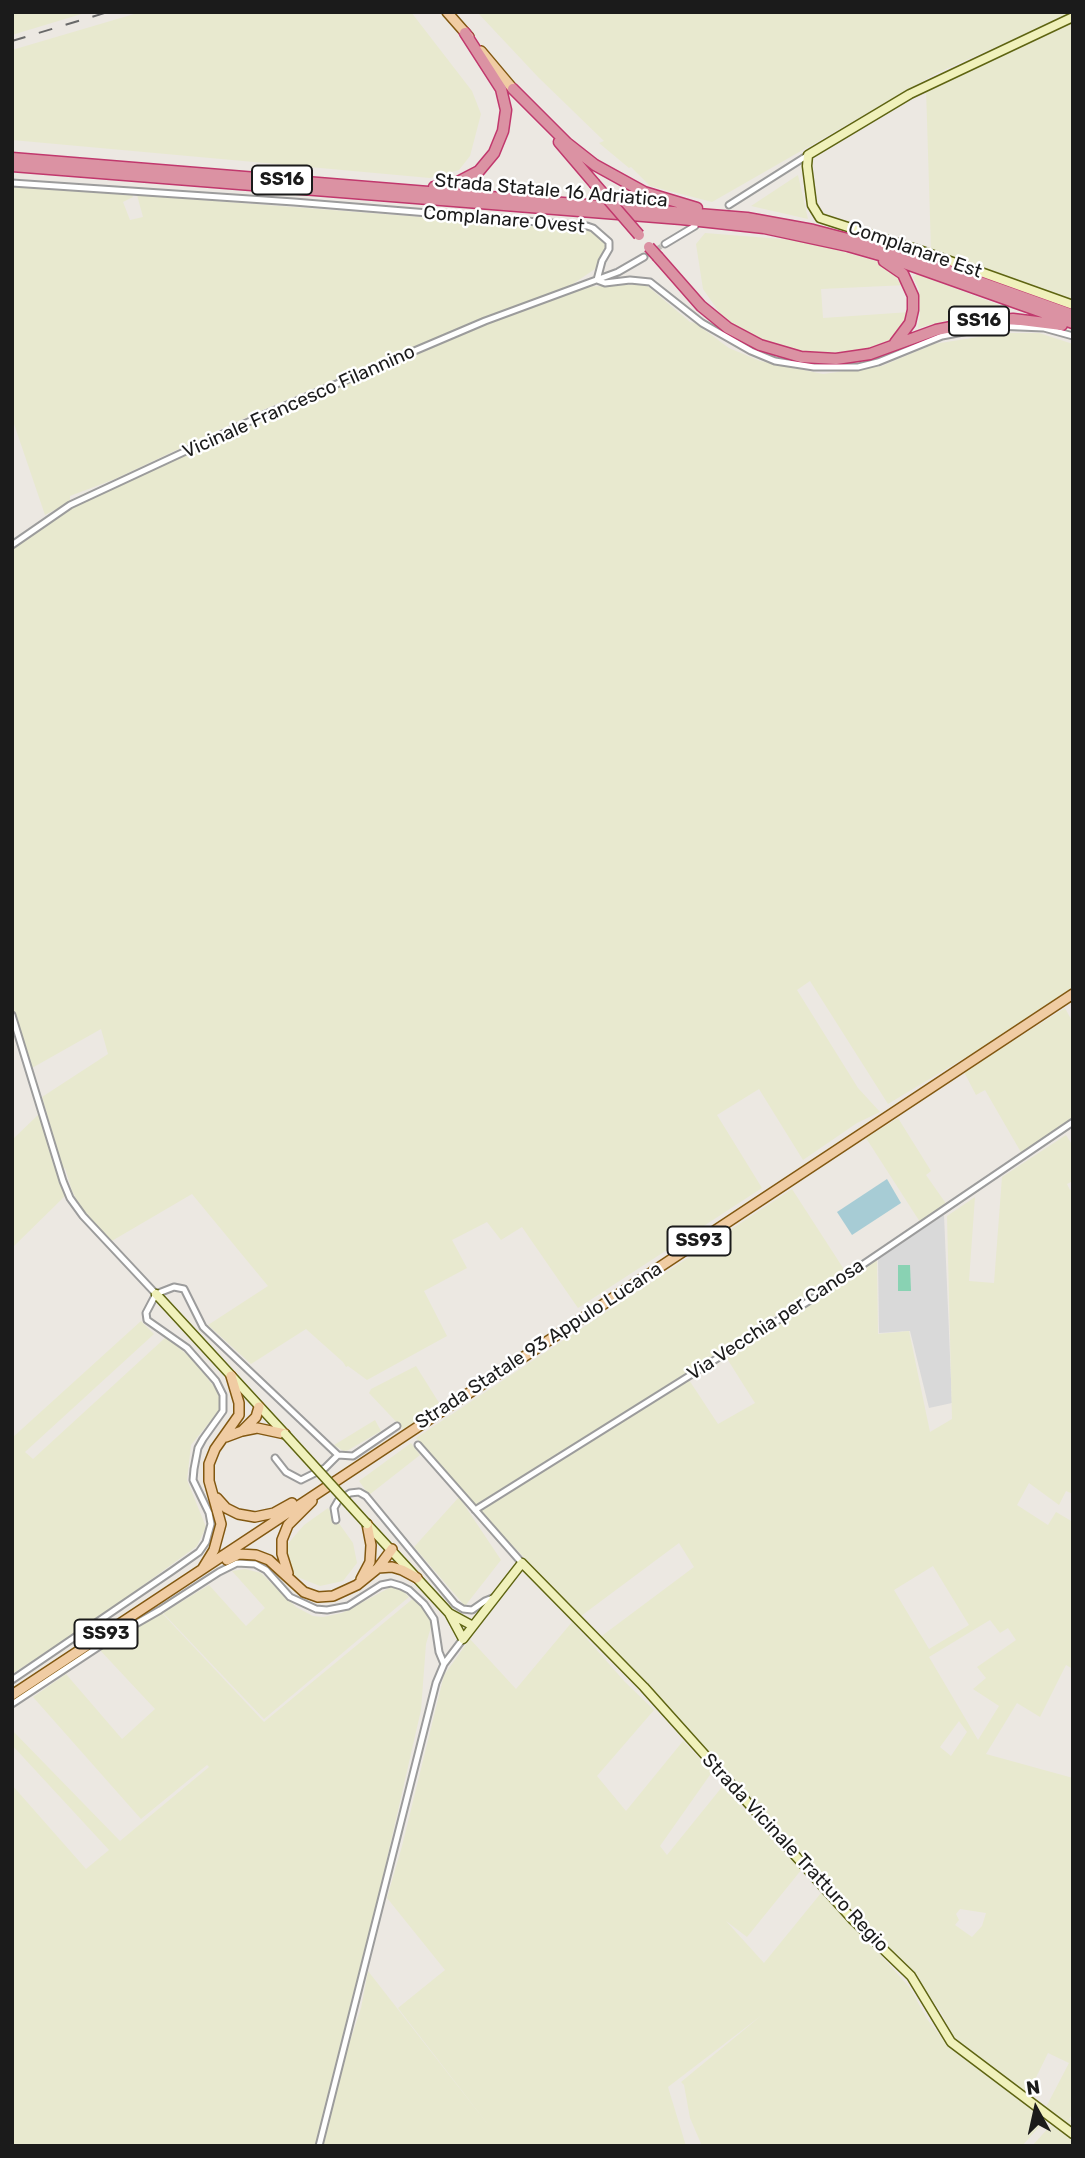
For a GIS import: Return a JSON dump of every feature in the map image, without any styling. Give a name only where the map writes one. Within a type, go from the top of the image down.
[{"type":"highway","name":"SS16","points":[[366,186],[450,185],[479,171],[496,150],[505,119],[503,93],[495,76],[465,33]]},
{"type":"highway","name":"SS16","points":[[513,89],[692,297],[735,333],[760,345],[822,359],[865,355],[936,330],[986,320],[1073,325]]},
{"type":"highway","name":"SS16","points":[[513,89],[578,152],[614,177],[663,199],[747,218]]},
{"type":"highway","name":"Strada Statale 16 Adriatica","points":[[12,158],[747,218],[825,233],[890,250],[1073,315]]},
{"type":"highway","name":"Strada Statale 16 Adriatica","points":[[12,166],[722,223],[811,237],[890,258],[1073,325]]},
{"type":"highway","name":"SS16","points":[[811,237],[887,262],[904,276],[912,292],[913,313],[907,329],[890,348]]},
{"type":"main road","points":[[447,12],[513,89]]},
{"type":"main road","name":"Strada Statale 93 Appulo Lucana","points":[[12,1695],[1069,996]]},
{"type":"main road","points":[[200,1573],[219,1537],[220,1513],[209,1481],[209,1464],[215,1449],[239,1415],[239,1403],[231,1376]]},
{"type":"main road","points":[[235,1423],[259,1407]]},
{"type":"main road","points":[[242,1431],[256,1417],[259,1407]]},
{"type":"main road","points":[[224,1438],[257,1428],[285,1434]]},
{"type":"main road","points":[[214,1495],[226,1508],[238,1514],[255,1517],[274,1513],[331,1483]]},
{"type":"main road","points":[[292,1582],[284,1566],[282,1540],[288,1525],[331,1483]]},
{"type":"main road","points":[[357,1585],[370,1562],[371,1545],[367,1524]]},
{"type":"main road","points":[[370,1562],[391,1549]]},
{"type":"main road","points":[[200,1573],[239,1554],[256,1555],[269,1560],[304,1592],[318,1597],[333,1596],[357,1585],[378,1568],[391,1549]]},
{"type":"main road","points":[[378,1568],[392,1567],[417,1578]]},
{"type":"street","points":[[729,205],[930,83],[1073,17]]},
{"type":"street","name":"Complanare Est","points":[[808,155],[807,179],[812,205],[820,218],[1073,305]]},
{"type":"street","name":"Complanare Ovest","points":[[12,183],[295,202],[586,226],[603,235],[608,242],[609,249],[597,280]]},
{"type":"street","points":[[665,244],[695,226]]},
{"type":"street","name":"Vicinale Francesco Filannino","points":[[12,545],[70,505],[259,417],[485,321],[618,272],[644,257]]},
{"type":"street","points":[[597,280],[605,283],[630,280],[650,282],[702,323],[751,351],[775,361],[814,367],[858,367],[878,362],[943,336],[995,326],[1044,328],[1073,336]]},
{"type":"street","points":[[12,1015],[70,1198],[83,1216],[449,1613],[463,1640]]},
{"type":"street","name":"Via Vecchia per Canosa","points":[[475,1510],[812,1299],[1073,1122]]},
{"type":"street","points":[[12,1680],[199,1552],[206,1542],[211,1524],[209,1513],[193,1480],[194,1469],[198,1448],[223,1411],[223,1395],[216,1381],[187,1348],[147,1320],[149,1304],[156,1294],[174,1287],[184,1289],[203,1327],[338,1455],[353,1456],[397,1426]]},
{"type":"street","points":[[318,2146],[436,1683],[444,1664],[522,1563],[418,1445]]},
{"type":"street","points":[[275,1458],[286,1472],[301,1480],[325,1468],[338,1455]]},
{"type":"street","points":[[336,1520],[334,1508],[338,1501],[350,1493],[359,1492],[366,1496],[455,1604],[472,1610],[495,1597]]},
{"type":"street","points":[[12,1704],[118,1634],[237,1563],[255,1564],[266,1570],[290,1597],[316,1609],[348,1606],[381,1585],[391,1583],[409,1590],[433,1619],[444,1664]]},
{"type":"street","name":"Strada Vicinale Tratturo Regio","points":[[522,1563],[644,1687],[853,1920],[911,1976],[951,2042],[1073,2134]]},
{"type":"street","points":[[449,1613],[473,1626]]},
{"type":"shaded area","points":[[944,1215],[952,1403],[929,1408],[910,1331],[879,1333],[878,1258]]},
{"type":"green space","points":[[12,12],[88,12],[12,35]]},
{"type":"green space","points":[[141,12],[411,12],[472,91],[481,114],[470,156],[459,170],[430,178],[12,140],[12,50]]},
{"type":"green space","points":[[477,12],[1073,13],[937,73],[712,202],[650,186],[631,167],[599,143],[604,141],[538,77]]},
{"type":"green space","points":[[1073,18],[1073,300],[931,250],[926,88]]},
{"type":"green space","points":[[798,175],[808,219],[751,206]]},
{"type":"green space","points":[[12,186],[132,195],[133,197],[123,202],[130,220],[143,217],[137,195],[589,230],[603,239],[606,249],[595,269],[567,288],[383,359],[253,414],[115,479],[70,496],[70,502],[45,515],[12,418]]},
{"type":"green space","points":[[705,233],[807,241],[879,262],[901,276],[907,285],[821,289],[823,318],[910,312],[897,338],[857,352],[809,354],[771,345],[726,322],[703,289],[696,244]]},
{"type":"green space","points":[[917,274],[1012,310],[961,317],[918,328],[919,289],[913,277]]},
{"type":"green space","points":[[645,284],[690,322],[729,348],[760,361],[823,374],[882,366],[934,344],[1003,333],[1039,333],[1073,344],[1073,988],[968,1058],[888,1104],[810,981],[797,990],[858,1088],[880,1112],[857,1123],[803,1160],[759,1089],[717,1115],[762,1188],[578,1308],[522,1227],[501,1240],[487,1222],[452,1240],[467,1268],[424,1291],[447,1336],[367,1380],[346,1367],[306,1329],[251,1364],[208,1325],[268,1286],[192,1194],[110,1242],[80,1207],[72,1191],[42,1097],[108,1054],[101,1029],[32,1068],[12,1004],[12,548],[64,511],[113,486],[230,432],[253,423],[259,425],[262,419],[423,348],[583,287]]},
{"type":"green space","points":[[1065,1008],[1073,1023],[1073,1118],[1022,1154],[985,1090],[976,1095],[964,1072]]},
{"type":"green space","points":[[39,1114],[66,1195],[12,1248],[12,1140]]},
{"type":"green space","points":[[898,1118],[931,1171],[926,1175],[947,1205],[920,1222],[866,1138]]},
{"type":"green space","points":[[1066,1135],[1073,1146],[1073,1181],[1067,1184],[1070,1190],[1073,1189],[1073,1494],[1066,1491],[1059,1505],[1029,1483],[1017,1505],[1048,1525],[1056,1512],[1073,1522],[1073,1669],[1066,1665],[1040,1717],[1017,1703],[986,1754],[1073,1778],[1073,2113],[1069,2119],[1073,2122],[1073,2127],[1045,2109],[1069,2063],[1048,2053],[1027,2096],[974,2055],[952,2035],[941,2012],[917,1979],[801,1857],[754,1800],[685,1725],[599,1638],[694,1567],[679,1543],[581,1616],[479,1511],[689,1380],[718,1424],[755,1403],[726,1357],[877,1260],[878,1334],[909,1331],[930,1432],[952,1419],[947,1216],[975,1197],[969,1281],[994,1283],[1002,1177]],"holes":[[[933,1566],[969,1625],[929,1649],[894,1590]],[[990,1620],[1000,1633],[1008,1628],[1016,1640],[977,1667],[986,1678],[973,1689],[999,1706],[978,1740],[929,1657]],[[959,1721],[967,1732],[951,1756],[940,1747]],[[960,1909],[986,1913],[982,1926],[972,1937],[955,1925],[959,1920],[956,1914]]]},
{"type":"green space","points":[[792,1189],[845,1271],[475,1505],[416,1438]]},
{"type":"green space","points":[[898,1265],[910,1265],[911,1291],[898,1291]]},
{"type":"green space","points":[[141,1321],[154,1334],[25,1452],[33,1459],[166,1337],[191,1358],[219,1396],[221,1408],[191,1445],[187,1480],[206,1527],[197,1546],[105,1613],[12,1674],[12,1438]]},
{"type":"green space","points":[[416,1366],[441,1406],[403,1429],[369,1393],[371,1389]]},
{"type":"green space","points":[[375,1420],[381,1431],[345,1452],[334,1445]]},
{"type":"green space","points":[[411,1443],[420,1455],[369,1495],[359,1481]]},
{"type":"green space","points":[[459,1497],[501,1560],[465,1606],[414,1547]]},
{"type":"green space","points":[[328,1508],[353,1543],[357,1563],[343,1581],[320,1586],[295,1576],[285,1547],[304,1525]]},
{"type":"green space","points":[[245,1569],[261,1573],[296,1607],[313,1616],[342,1613],[391,1587],[401,1589],[409,1597],[264,1719],[163,1613],[209,1585],[246,1626],[265,1608],[232,1571]]},
{"type":"green space","points":[[415,1597],[433,1620],[426,1644],[421,1710],[345,2042],[348,2047],[361,2008],[368,1971],[493,2131],[398,2008],[445,1970],[387,1898],[444,1675],[470,1639],[516,1689],[572,1622],[625,1682],[654,1710],[597,1776],[626,1811],[683,1741],[712,1772],[660,1846],[667,1855],[722,1787],[802,1869],[747,1937],[726,1921],[764,1963],[821,1893],[835,1904],[910,1988],[927,2019],[945,2042],[1046,2119],[1022,2146],[702,2146],[690,2118],[684,2085],[681,2082],[762,2015],[668,2087],[686,2146],[12,2146],[12,1785],[86,1869],[109,1850],[12,1745],[12,1730],[120,1841],[209,1767],[207,1765],[141,1819],[33,1697],[66,1674],[122,1739],[155,1709],[98,1648],[160,1611],[264,1722]]},
{"type":"green space","points":[[1051,2125],[1073,2140],[1073,2146],[1032,2146]]},
{"type":"water","points":[[887,1179],[901,1203],[852,1235],[837,1212]]},
{"type":"tunnel","points":[[644,257],[665,244]]},
{"type":"railway","points":[[12,41],[108,12]]}]
